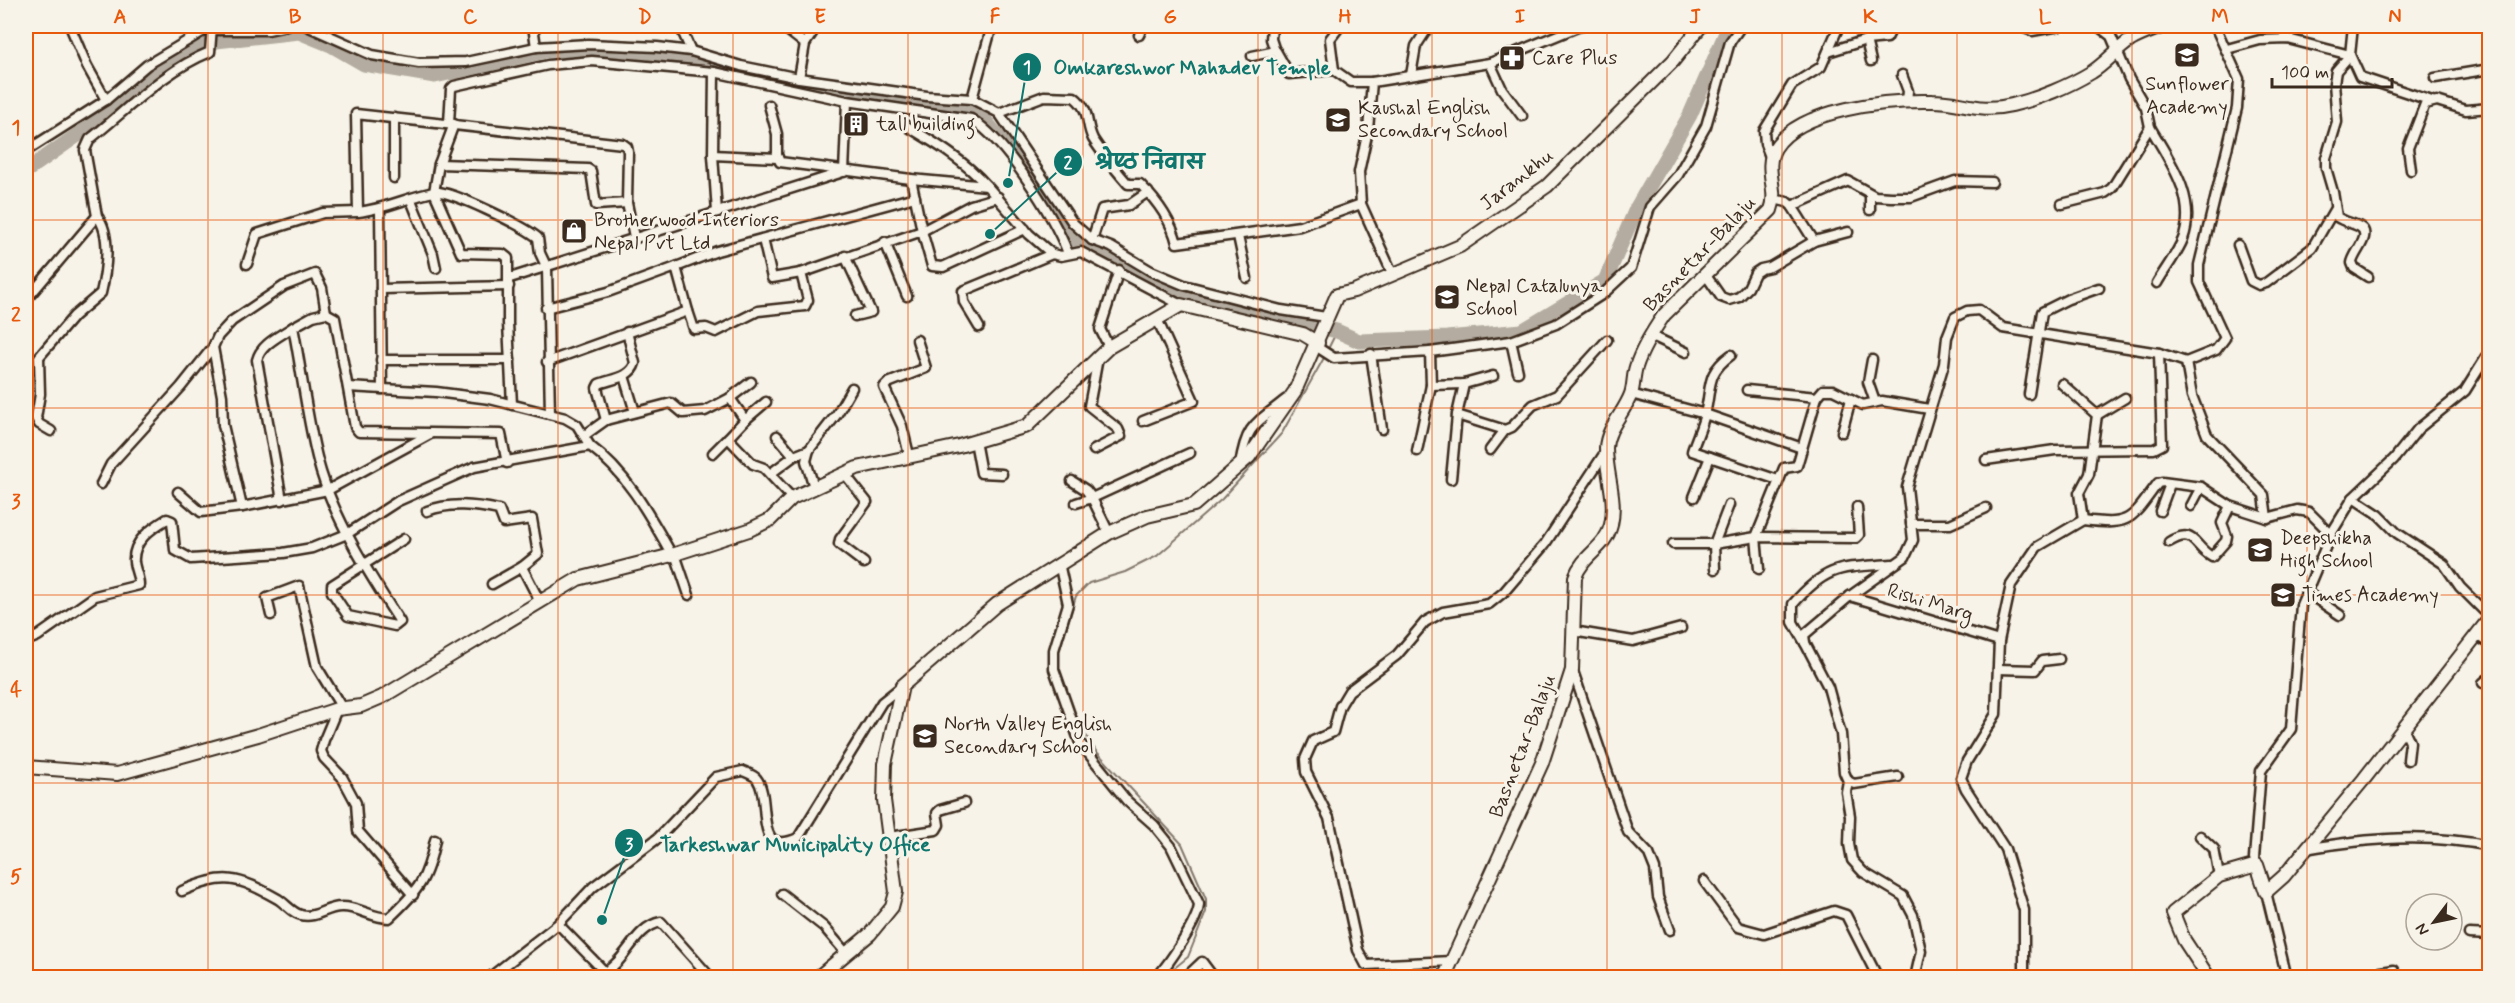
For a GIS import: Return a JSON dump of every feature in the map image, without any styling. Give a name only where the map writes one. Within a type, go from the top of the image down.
[{"type":"street","points":[[70,26],[87,66],[106,100]]},
{"type":"street","points":[[26,151],[106,100],[147,65],[212,27],[268,30],[287,26]]},
{"type":"street","points":[[307,26],[372,55],[419,63],[466,62],[536,46],[589,44],[691,51],[741,66],[799,78],[927,96],[972,99],[999,113],[1073,223],[1092,240],[1111,247],[1151,270],[1184,285],[1281,310],[1326,317]]},
{"type":"street","points":[[532,26],[536,46]]},
{"type":"street","points":[[680,26],[691,51]]},
{"type":"street","points":[[782,26],[805,44]]},
{"type":"street","points":[[799,78],[805,44],[817,26]]},
{"type":"street","points":[[972,99],[990,33],[997,26]]},
{"type":"street","points":[[1139,35],[1143,26]]},
{"type":"street","points":[[1272,26],[1271,39],[1275,51],[1289,74],[1334,70],[1352,82],[1372,82],[1490,63],[1580,26]]},
{"type":"street","points":[[1334,70],[1330,39],[1340,26]]},
{"type":"street","points":[[1412,75],[1416,46],[1430,26]]},
{"type":"street","name":"Jarankhu","points":[[902,686],[996,604],[1059,563],[1109,533],[1147,516],[1194,505],[1249,457],[1292,395],[1319,346],[1326,317],[1337,295],[1393,275],[1460,246],[1547,186],[1674,61],[1701,26]]},
{"type":"street","points":[[905,125],[943,148],[976,174],[1025,229],[1049,251],[1061,256],[1081,252],[1119,270],[1181,305],[1303,334],[1334,358],[1430,352],[1511,341],[1556,324],[1603,294],[1631,268],[1650,207],[1678,175],[1706,126],[1730,42],[1741,26]]},
{"type":"street","points":[[1771,159],[1765,144],[1764,131],[1792,85],[1821,67],[1839,26]]},
{"type":"street","points":[[1828,52],[1866,40],[1890,36],[1893,26]]},
{"type":"street","points":[[2019,26],[2032,31],[2060,26]]},
{"type":"street","points":[[2098,26],[2111,36],[2116,52],[2146,108],[2150,127],[2175,169],[2184,192],[2186,220],[2183,239],[2157,283]]},
{"type":"street","points":[[1771,159],[1780,141],[1801,125],[1823,116],[1907,101],[1934,101],[1978,109],[2009,106],[2030,100],[2092,72],[2132,40],[2164,26]]},
{"type":"street","points":[[1805,643],[1804,635],[1850,596],[1905,556],[1913,540],[1907,487],[1944,364],[1947,337],[1955,318],[1967,311],[1979,310],[2003,328],[2159,353],[2186,362],[2216,350],[2225,338],[2199,282],[2199,265],[2237,108],[2239,79],[2215,26]]},
{"type":"street","points":[[2286,26],[2288,39]]},
{"type":"street","points":[[2353,26],[2350,55],[2360,76],[2432,101],[2466,110],[2490,108]]},
{"type":"street","points":[[51,431],[39,424],[36,417],[40,394],[39,357],[74,316],[101,293],[104,227],[97,216],[85,150],[90,139],[170,75],[193,59],[210,51],[212,27]]},
{"type":"street","points":[[2227,49],[2260,40],[2288,39],[2350,55]]},
{"type":"street","points":[[1866,40],[1871,61]]},
{"type":"street","points":[[1252,56],[1275,51]]},
{"type":"street","points":[[2350,55],[2336,71],[2334,83],[2338,109],[2337,122],[2326,168],[2337,217],[2362,228],[2364,232],[2365,237],[2352,263],[2368,277]]},
{"type":"street","points":[[512,405],[508,258],[506,255],[461,253],[434,192],[439,164],[451,124],[451,89],[454,86],[502,74],[592,61],[714,72],[883,108],[971,119],[985,127],[1048,211],[1058,227],[1068,253]]},
{"type":"street","points":[[1490,63],[1502,89],[1522,116]]},
{"type":"street","points":[[2435,78],[2490,69]]},
{"type":"street","points":[[714,72],[713,154],[717,212]]},
{"type":"street","points":[[1902,75],[1908,91],[1907,101]]},
{"type":"street","points":[[1372,82],[1368,130],[1359,172],[1361,204],[1393,275]]},
{"type":"street","points":[[999,113],[1044,96],[1074,96],[1088,115],[1092,136],[1111,165],[1128,184],[1140,184],[1148,192],[1173,227],[1177,243],[1300,226],[1361,204]]},
{"type":"street","points":[[844,172],[847,101]]},
{"type":"street","points":[[2410,170],[2408,148],[2420,113],[2425,104],[2432,101]]},
{"type":"street","points":[[769,105],[777,134],[780,162],[911,180],[987,186]]},
{"type":"street","points":[[358,212],[356,114],[623,144],[628,152],[627,203],[634,237]]},
{"type":"street","points":[[394,118],[394,178]]},
{"type":"street","points":[[2062,204],[2105,194],[2112,188],[2150,127]]},
{"type":"street","points":[[713,154],[778,158]]},
{"type":"street","name":"Basnetar-Balaju","points":[[1444,978],[1542,763],[1572,670],[1575,577],[1581,562],[1600,546],[1610,528],[1614,504],[1606,450],[1607,438],[1631,394],[1636,367],[1650,335],[1664,315],[1768,215],[1774,199],[1770,178],[1771,159]]},
{"type":"street","points":[[439,164],[588,169],[591,171],[596,205],[627,203]]},
{"type":"street","points":[[381,289],[509,282],[634,237],[844,172]]},
{"type":"street","points":[[911,180],[932,266],[938,268],[1025,229]]},
{"type":"street","points":[[1792,206],[1832,189],[1842,181],[1848,181],[1870,194],[1911,197],[1955,181],[1992,182]]},
{"type":"street","points":[[247,264],[256,234],[323,213],[380,210],[434,192],[448,193],[463,199],[538,238],[540,253],[546,268],[550,414]]},
{"type":"street","points":[[1092,240],[1102,209],[1130,205],[1148,192]]},
{"type":"street","points":[[1870,194],[1870,210]]},
{"type":"street","points":[[546,308],[608,292],[717,251],[915,197]]},
{"type":"street","points":[[763,239],[772,278],[801,273],[922,231],[971,205],[998,197]]},
{"type":"street","points":[[1774,199],[1787,202],[1792,206],[1814,241]]},
{"type":"street","points":[[411,200],[433,254],[436,268]]},
{"type":"street","points":[[380,210],[382,389]]},
{"type":"street","points":[[2238,245],[2251,281],[2259,285],[2266,283],[2312,248],[2334,210]]},
{"type":"street","points":[[26,300],[97,216]]},
{"type":"street","points":[[1705,274],[1721,297],[1729,300],[1739,297],[1748,288],[1755,273],[1814,241],[1848,232]]},
{"type":"street","points":[[1238,236],[1247,278]]},
{"type":"street","points":[[885,242],[907,296]]},
{"type":"street","points":[[979,327],[964,302],[963,291],[1049,251]]},
{"type":"street","points":[[845,256],[871,312],[855,316]]},
{"type":"street","points":[[676,267],[694,329],[706,328],[716,333],[758,311],[805,306],[808,300],[801,273]]},
{"type":"street","points":[[1109,347],[1100,329],[1119,270]]},
{"type":"street","points":[[101,484],[111,464],[175,394],[213,347],[218,336],[232,321],[284,286],[315,274],[326,313]]},
{"type":"street","points":[[2029,394],[2042,312],[2099,288]]},
{"type":"street","points":[[26,767],[117,774],[258,735],[339,708],[361,706],[382,697],[578,579],[674,554],[749,530],[770,520],[792,498],[844,473],[1027,426],[1109,347],[1181,305]]},
{"type":"street","points":[[547,362],[688,311]]},
{"type":"street","points":[[282,500],[257,360],[259,353],[269,343],[307,318],[326,313],[335,318],[355,427],[359,432],[501,434],[507,463]]},
{"type":"street","points":[[1143,421],[1194,401],[1157,319]]},
{"type":"street","points":[[294,327],[321,471],[347,534],[364,567],[400,622],[398,625],[348,616],[332,592],[332,585],[364,567],[404,539]]},
{"type":"street","points":[[606,420],[598,384],[630,373],[635,363],[627,332]]},
{"type":"street","points":[[1650,335],[1686,352]]},
{"type":"street","points":[[909,455],[902,426],[884,387],[888,383],[926,368],[917,340]]},
{"type":"street","points":[[1490,450],[1505,430],[1512,427],[1533,405],[1557,395],[1607,340]]},
{"type":"street","points":[[1511,341],[1518,372]]},
{"type":"street","points":[[213,347],[222,396],[223,424],[242,507]]},
{"type":"street","points":[[2287,978],[2266,892],[2254,858],[2260,771],[2291,729],[2301,605],[2331,534],[2353,498],[2394,459],[2418,429],[2465,391],[2490,351]]},
{"type":"street","points":[[1417,451],[1431,385],[1430,352]]},
{"type":"street","points":[[1986,460],[2055,450],[2154,449],[2162,446],[2159,353]]},
{"type":"street","points":[[1371,354],[1382,429]]},
{"type":"street","points":[[1731,355],[1719,364],[1708,383],[1705,414],[1692,451],[1778,480]]},
{"type":"street","points":[[1094,450],[1121,436],[1118,429],[1089,406],[1098,358]]},
{"type":"street","points":[[381,360],[510,360]]},
{"type":"street","points":[[1872,360],[1868,382],[1875,402]]},
{"type":"street","points":[[2186,362],[2192,396],[2207,435],[2264,495],[2267,518]]},
{"type":"street","points":[[624,376],[635,412]]},
{"type":"street","points":[[1431,385],[1464,384],[1493,376]]},
{"type":"street","points":[[585,435],[606,420],[671,403],[683,413],[705,411],[730,398],[750,382]]},
{"type":"street","points":[[1451,479],[1457,415],[1464,384]]},
{"type":"street","points":[[2062,384],[2097,415]]},
{"type":"street","points":[[348,387],[455,394],[550,414],[577,425],[590,446],[619,472],[646,510],[674,554],[689,595]]},
{"type":"street","points":[[814,487],[806,461],[809,450],[837,414],[852,388]]},
{"type":"street","points":[[1747,390],[1817,397]]},
{"type":"street","points":[[1760,569],[1756,537],[1784,468],[1797,466],[1817,397],[1823,390],[1833,390],[1863,405],[1875,402],[1929,409]]},
{"type":"street","points":[[1631,394],[1705,414],[1802,448]]},
{"type":"street","points":[[730,398],[745,420]]},
{"type":"street","points":[[2097,415],[2125,398]]},
{"type":"street","points":[[1842,432],[1851,399]]},
{"type":"street","points":[[713,453],[766,402]]},
{"type":"street","points":[[1457,415],[1505,430]]},
{"type":"street","points":[[2083,520],[2079,493],[2089,474],[2097,415]]},
{"type":"street","points":[[178,492],[201,512],[242,507],[328,490],[432,433]]},
{"type":"street","points":[[777,436],[794,456]]},
{"type":"street","points":[[728,438],[750,461],[764,468],[792,498]]},
{"type":"street","points":[[975,441],[981,473],[1002,474]]},
{"type":"street","points":[[26,641],[47,630],[95,596],[139,585],[133,559],[136,547],[150,529],[167,519],[172,521],[175,550],[191,559],[283,553],[312,548],[347,534],[409,496],[474,467],[507,463],[590,446]]},
{"type":"street","points":[[770,474],[794,456],[809,450]]},
{"type":"street","points":[[1452,961],[1366,965],[1358,950],[1329,818],[1306,772],[1305,759],[1313,741],[1333,732],[1340,706],[1349,691],[1397,656],[1425,622],[1443,612],[1489,604],[1504,592],[1545,544],[1606,450]]},
{"type":"street","points":[[1076,503],[1191,453]]},
{"type":"street","points":[[1694,497],[1710,457]]},
{"type":"street","points":[[844,473],[867,502],[840,539],[839,544],[864,563]]},
{"type":"street","points":[[1072,481],[1086,490],[1092,498],[1109,533]]},
{"type":"street","points":[[2021,978],[2024,970],[2024,910],[2005,849],[1961,778],[1967,761],[1996,714],[1999,640],[2011,585],[2037,547],[2083,520],[2115,524],[2134,516],[2158,483],[2201,487],[2230,506],[2267,518],[2296,510],[2309,512],[2331,534]]},
{"type":"street","points":[[2160,511],[2170,484]]},
{"type":"street","points":[[2191,506],[2201,487]]},
{"type":"street","points":[[2266,892],[2284,876],[2404,729],[2490,617],[2460,587],[2444,564],[2397,533],[2379,515],[2353,498]]},
{"type":"street","points":[[1715,569],[1714,544],[1729,505]]},
{"type":"street","points":[[427,511],[441,506],[482,506],[500,510],[504,523],[532,519],[538,557],[492,584]]},
{"type":"street","points":[[2169,542],[2184,535],[2190,537],[2212,557],[2228,536],[2222,522],[2230,506]]},
{"type":"street","points":[[1673,544],[1714,544],[1756,537],[1856,538],[1859,535],[1857,507]]},
{"type":"street","points":[[1911,524],[1950,524],[1986,508]]},
{"type":"street","points":[[1059,563],[1068,604],[1054,650],[1054,669],[1080,743],[1127,801],[1154,825],[1171,846],[1199,904],[1199,912],[1192,926],[1156,978]]},
{"type":"street","points":[[1892,564],[1823,574],[1792,604],[1793,622],[1828,687],[1841,734],[1848,781],[1846,792],[1850,816],[1849,844],[1852,860],[1863,872],[1903,896],[1913,915],[1921,951],[1915,978]]},
{"type":"street","points":[[522,567],[540,602]]},
{"type":"street","points":[[271,615],[267,598],[299,586],[317,667],[339,708]]},
{"type":"street","points":[[2306,592],[2340,615]]},
{"type":"street","name":"Rishi Marg","points":[[1850,596],[1999,640]]},
{"type":"street","points":[[1573,631],[1633,641],[1681,628]]},
{"type":"street","points":[[2476,635],[2490,644]]},
{"type":"street","points":[[1998,669],[2035,670],[2042,661],[2059,659]]},
{"type":"street","points":[[1572,670],[1628,832],[1649,854],[1654,868],[1658,897],[1671,930]]},
{"type":"street","points":[[817,978],[870,934],[892,908],[896,892],[884,801],[885,764],[902,686]]},
{"type":"street","points":[[489,978],[558,924],[593,887],[658,838],[716,777],[743,771],[756,778],[768,834],[776,841],[788,843],[798,838],[882,702],[902,686]]},
{"type":"street","points":[[339,708],[321,751],[324,758],[342,777],[356,803],[358,831],[413,895]]},
{"type":"street","points":[[2404,729],[2410,742],[2408,760]]},
{"type":"street","points":[[1848,781],[1854,784],[1898,777]]},
{"type":"street","points":[[889,837],[936,830],[939,825],[937,813],[940,810],[964,803]]},
{"type":"street","points":[[2200,836],[2214,849],[2219,876]]},
{"type":"street","points":[[2305,850],[2364,839],[2394,838],[2424,838],[2490,846]]},
{"type":"street","points":[[182,891],[219,878],[242,882],[280,900],[298,915],[311,917],[338,907],[353,908],[375,918],[389,918],[413,895],[428,872],[435,840]]},
{"type":"street","points":[[2209,978],[2184,940],[2173,913],[2219,876],[2257,865]]},
{"type":"street","points":[[1704,881],[1738,927],[1764,934],[1834,911],[1846,915],[1878,978]]},
{"type":"street","points":[[782,894],[824,927],[846,953]]},
{"type":"street","points":[[558,924],[607,975],[639,935],[654,923],[661,922],[711,978]]},
{"type":"street","points":[[2469,934],[2490,934]]},
{"type":"street","points":[[1185,978],[1203,962],[1214,978]]},
{"type":"street","points":[[2345,978],[2394,970]]},
{"type":"waterway","points":[[26,171],[112,111],[135,83],[216,41],[299,32],[331,45],[364,64],[435,76],[550,50],[686,57],[701,64],[810,87],[863,97],[979,113],[1051,202],[1080,244],[1181,295],[1337,331],[1359,341],[1447,338],[1522,331],[1605,281],[1636,209],[1690,115],[1729,26]]},
{"type":"waterway","points":[[1327,351],[1337,331]]},
{"type":"waterway","points":[[1058,655],[1076,596],[1089,583],[1125,572],[1157,556],[1222,499],[1282,433],[1325,356]]},
{"type":"waterway","points":[[1076,720],[1096,751],[1182,844],[1206,899],[1206,912],[1188,957],[1162,978]]},
{"type":"place","name":"Sunflower Academy","points":[[2187,55]]},
{"type":"place","name":"Care Plus","points":[[1512,58]]},
{"type":"place","name":"Kaushal English Secondary School","points":[[1338,120]]},
{"type":"place","name":"tall building","points":[[856,124]]},
{"type":"place","name":"Omkareshwor Mahadev Temple","points":[[1008,183]]},
{"type":"place","name":"Brotherwood Interiors Nepal Pvt Ltd","points":[[574,231]]},
{"type":"place","name":"श्रेष्ठ निवास","points":[[990,234]]},
{"type":"place","name":"Nepal Catalunya School","points":[[1447,297]]},
{"type":"place","name":"Deepshikha High School","points":[[2260,550]]},
{"type":"place","name":"Times Academy","points":[[2283,595]]},
{"type":"place","name":"North Valley English Secondary School","points":[[925,736]]},
{"type":"place","name":"Tarkeshwar Municipality Office","points":[[602,920]]}]
